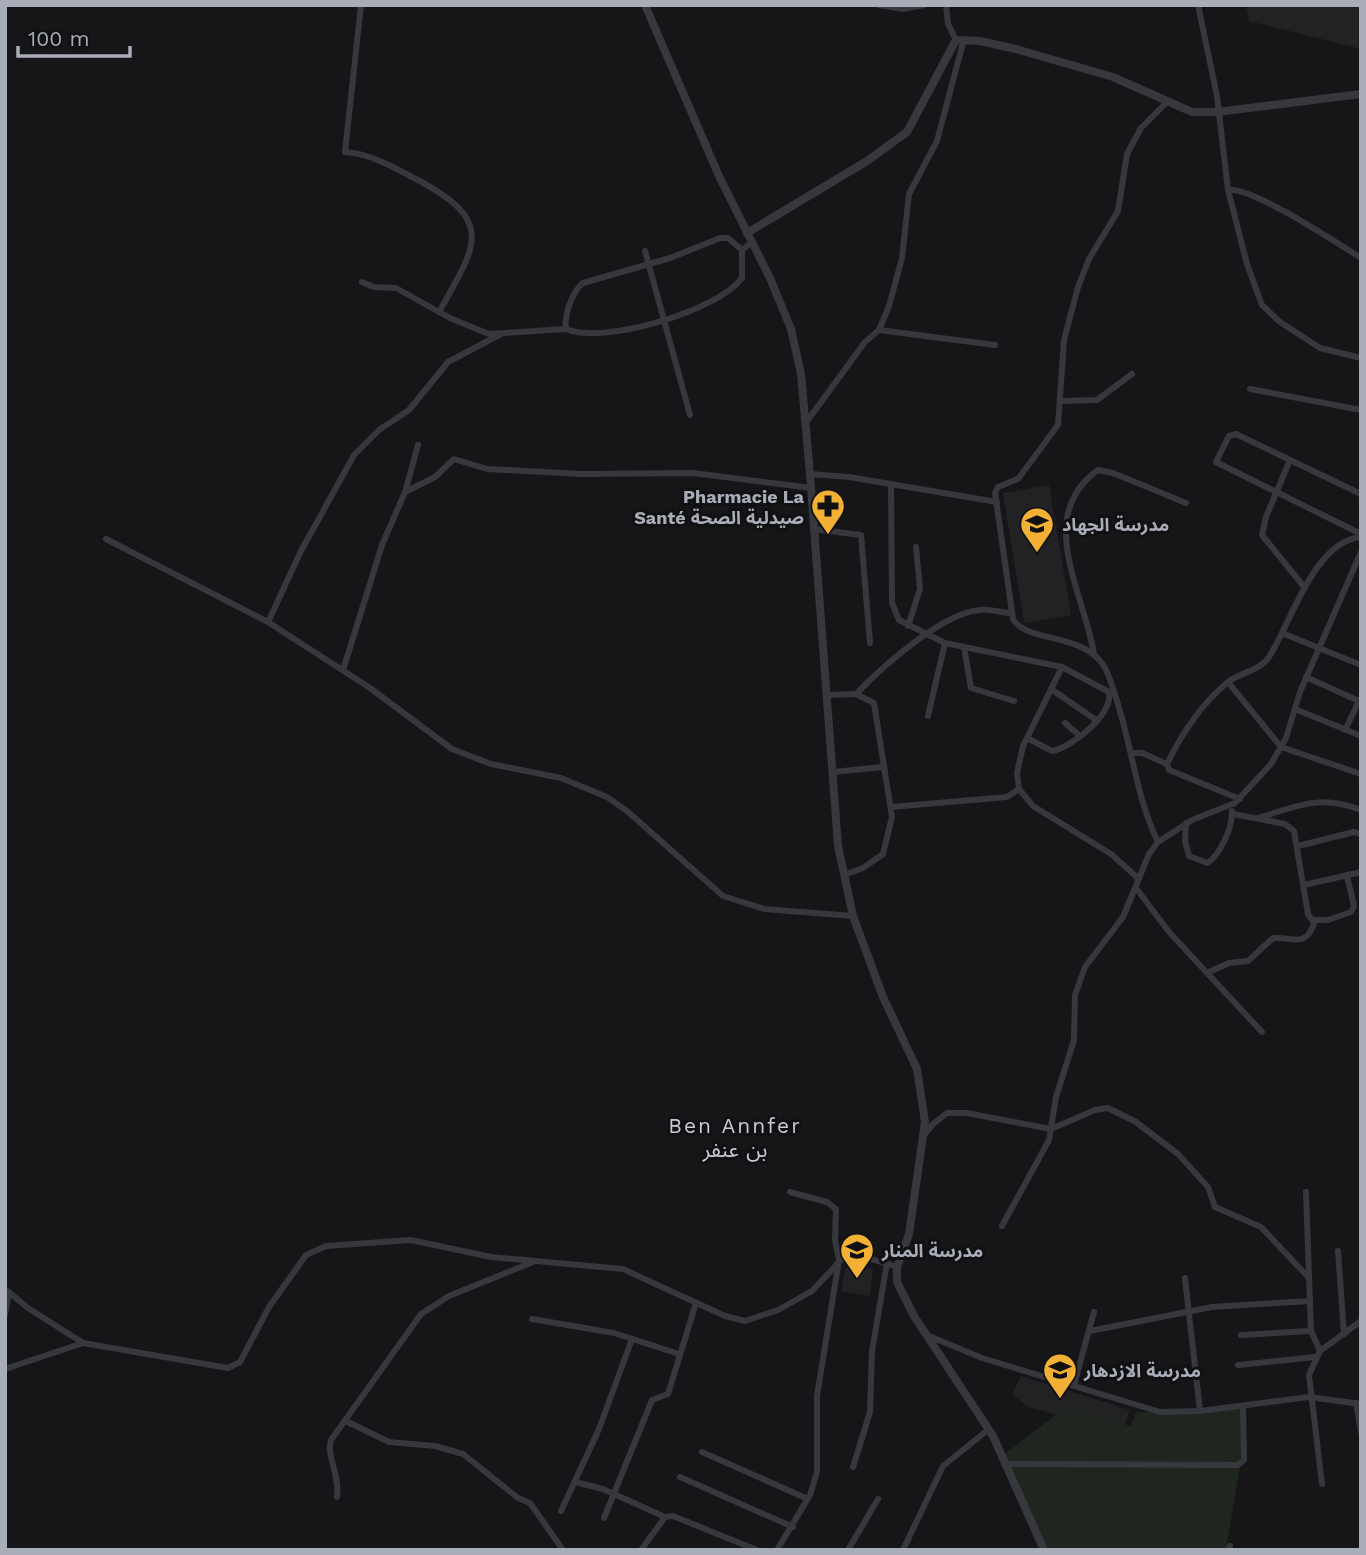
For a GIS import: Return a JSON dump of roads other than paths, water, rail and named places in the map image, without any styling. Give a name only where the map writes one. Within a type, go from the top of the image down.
[{"type":"street","points":[[361,5],[345,152],[358,154],[405,173],[445,195],[463,211],[469,223],[472,246],[439,312]]},
{"type":"street","points":[[645,5],[747,233],[780,298],[791,329],[799,366],[828,695],[838,846],[853,916],[883,997],[917,1069],[924,1105],[923,1137],[907,1244],[897,1267],[900,1290],[926,1335],[989,1429],[1044,1550]]},
{"type":"street","points":[[879,5],[903,9],[924,5]]},
{"type":"street","points":[[946,5],[948,24],[960,39],[1016,49],[1113,76],[1192,112],[1217,112],[1361,94]]},
{"type":"street","points":[[1198,5],[1217,96],[1228,190],[1247,264],[1268,313],[1320,348],[1361,358]]},
{"type":"street","points":[[747,233],[867,161],[906,132],[960,39]]},
{"type":"street","points":[[805,424],[865,342],[879,330],[889,306],[902,258],[909,194],[937,141],[960,39]]},
{"type":"street","points":[[1158,842],[1143,806],[1132,753],[1105,668],[1094,654],[1060,637],[1022,629],[1015,623],[1011,613],[997,488],[1018,479],[1058,425],[1064,340],[1078,287],[1089,259],[1118,211],[1127,154],[1141,128],[1167,102]]},
{"type":"street","points":[[1228,190],[1234,189],[1266,201],[1361,258]]},
{"type":"street","points":[[362,282],[374,287],[396,288],[480,331],[501,334],[566,329],[599,331],[665,320],[713,301],[738,284],[744,265],[742,250],[724,237],[580,285],[568,312],[566,329]]},
{"type":"street","points":[[742,250],[752,242]]},
{"type":"street","points":[[645,251],[690,415]]},
{"type":"street","points":[[879,330],[995,345]]},
{"type":"street","points":[[268,622],[301,551],[354,455],[379,430],[409,410],[448,362],[501,334]]},
{"type":"street","points":[[1061,401],[1097,400],[1132,374]]},
{"type":"street","points":[[1250,389],[1361,410]]},
{"type":"street","points":[[1361,494],[1236,433],[1229,436],[1217,458],[1219,465],[1361,536]]},
{"type":"street","points":[[343,670],[382,545],[407,489],[418,445]]},
{"type":"street","points":[[407,489],[435,477],[455,459],[487,469],[581,474],[693,473],[811,488]]},
{"type":"street","points":[[1290,460],[1266,517],[1262,535],[1306,588]]},
{"type":"street","points":[[1094,654],[1091,632],[1065,550],[1064,531],[1070,502],[1083,481],[1098,470],[1113,472],[1186,503]]},
{"type":"street","points":[[810,474],[891,484],[997,502]]},
{"type":"street","points":[[891,484],[892,603],[899,620],[945,643],[1062,667],[1108,690],[1108,705],[1079,735],[1052,751],[1027,738]]},
{"type":"street","points":[[813,529],[861,535],[870,643]]},
{"type":"street","points":[[1167,764],[1187,726],[1228,682],[1263,665],[1306,588],[1334,548],[1343,541],[1361,536]]},
{"type":"street","points":[[106,539],[268,622],[343,670],[421,729],[459,752],[491,764],[561,778],[607,797],[627,811],[709,886],[734,901],[764,909],[853,916]]},
{"type":"street","points":[[908,626],[920,589],[916,547]]},
{"type":"street","points":[[1002,1226],[1044,1154],[1056,1097],[1074,1040],[1077,985],[1085,967],[1117,927],[1158,842],[1186,823],[1230,806],[1240,799],[1281,747],[1318,646],[1361,552]]},
{"type":"street","points":[[856,694],[926,634],[965,613],[982,609],[1011,613]]},
{"type":"street","points":[[1282,633],[1361,664]]},
{"type":"street","points":[[928,716],[945,643]]},
{"type":"street","points":[[964,647],[971,688],[1014,701]]},
{"type":"street","points":[[1062,667],[1027,738],[1017,774],[1020,789],[1033,806],[1111,854],[1139,879]]},
{"type":"street","points":[[1306,677],[1360,700],[1345,730]]},
{"type":"street","points":[[1228,682],[1281,747],[1361,774]]},
{"type":"street","points":[[1051,689],[1096,720]]},
{"type":"street","points":[[828,695],[856,694],[874,704],[892,817],[883,854],[874,862],[844,876]]},
{"type":"street","points":[[1295,709],[1361,736]]},
{"type":"street","points":[[1065,723],[1079,735]]},
{"type":"street","points":[[1132,753],[1142,753],[1167,764],[1170,770],[1240,799]]},
{"type":"street","points":[[833,772],[883,767]]},
{"type":"street","points":[[891,807],[1007,797],[1020,789]]},
{"type":"street","points":[[1256,819],[1320,800],[1336,801],[1361,810]]},
{"type":"street","points":[[1186,823],[1185,841],[1189,856],[1207,863],[1217,853],[1233,814],[1230,806]]},
{"type":"street","points":[[1233,814],[1291,827],[1298,846],[1308,914],[1315,921]]},
{"type":"street","points":[[1298,846],[1354,832],[1361,834]]},
{"type":"street","points":[[1304,885],[1361,872]]},
{"type":"street","points":[[1315,921],[1345,917],[1357,906],[1347,876]]},
{"type":"street","points":[[1136,888],[1169,932],[1262,1032]]},
{"type":"street","points":[[1209,972],[1229,963],[1248,961],[1273,938],[1304,940],[1310,936],[1315,921]]},
{"type":"street","points":[[923,1137],[941,1116],[956,1112],[1051,1129],[1103,1108],[1125,1115],[1178,1154],[1208,1187],[1215,1207],[1261,1227],[1309,1278]]},
{"type":"street","points":[[777,1550],[793,1527],[817,1472],[817,1396],[839,1260],[835,1240],[836,1209],[827,1202],[790,1192]]},
{"type":"street","points":[[1306,1192],[1311,1331],[1320,1351]]},
{"type":"street","points":[[5,1315],[7,1291],[83,1343],[221,1368],[235,1367],[269,1307],[300,1262],[311,1250],[326,1246],[403,1239],[491,1257],[629,1270],[737,1320],[755,1320],[812,1291],[839,1260],[853,1256],[897,1267]]},
{"type":"street","points":[[1338,1251],[1344,1334]]},
{"type":"street","points":[[337,1497],[338,1476],[329,1444],[421,1314],[449,1297],[534,1261]]},
{"type":"street","points":[[853,1468],[870,1412],[872,1351],[887,1263]]},
{"type":"street","points":[[1185,1278],[1200,1411]]},
{"type":"street","points":[[1090,1331],[1188,1311],[1310,1301]]},
{"type":"street","points":[[604,1518],[653,1398],[668,1394],[696,1303]]},
{"type":"street","points":[[1074,1385],[1094,1312]]},
{"type":"street","points":[[532,1320],[572,1324],[680,1354]]},
{"type":"street","points":[[1322,1484],[1308,1375],[1320,1351],[1361,1321]]},
{"type":"street","points":[[1241,1335],[1311,1331]]},
{"type":"street","points":[[926,1335],[982,1358],[1160,1412],[1200,1411],[1309,1397],[1358,1403],[1361,1432]]},
{"type":"street","points":[[561,1511],[599,1429],[632,1339]]},
{"type":"street","points":[[5,1369],[83,1343]]},
{"type":"street","points":[[1238,1364],[1315,1357]]},
{"type":"street","points":[[1006,1464],[1238,1465],[1244,1460],[1243,1406]]},
{"type":"street","points":[[346,1421],[389,1443],[435,1446],[463,1454],[518,1498],[530,1503],[563,1550]]},
{"type":"street","points":[[903,1550],[943,1466],[989,1429]]},
{"type":"street","points":[[702,1452],[807,1499]]},
{"type":"street","points":[[680,1476],[793,1527]]},
{"type":"street","points":[[575,1482],[615,1494],[665,1517],[676,1516],[699,1524],[757,1550]]},
{"type":"street","points":[[848,1550],[878,1499]]},
{"type":"street","points":[[641,1550],[665,1517]]},
{"type":"place","name":"Pharmacie La Santé صيدلية الصحة","points":[[828,536]]},
{"type":"place","name":"مدرسة الجهاد","points":[[1037,554]]},
{"type":"place","name":"مدرسة المنار","points":[[857,1280]]},
{"type":"place","name":"مدرسة الازدهار","points":[[1060,1400]]},
{"type":"district","name":"Ben Annfer بن عنفر","points":[[735,1137]]}]
